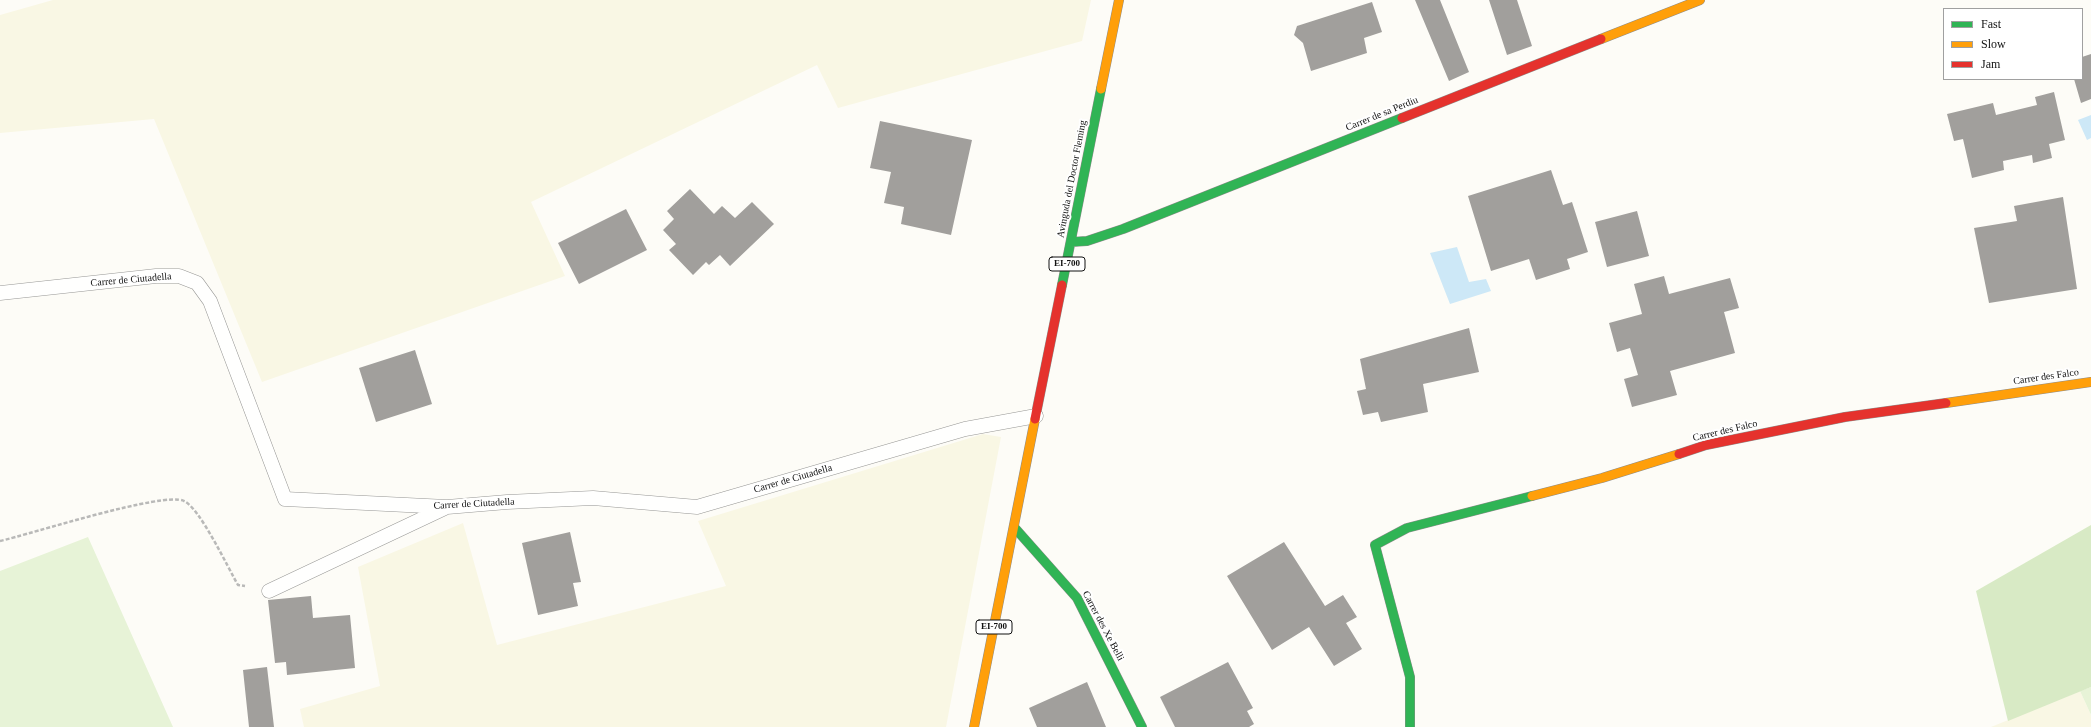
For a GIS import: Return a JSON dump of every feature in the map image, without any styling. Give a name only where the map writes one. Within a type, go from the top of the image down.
[{"type":"street","name":"Avinguda del Doctor Fleming","points":[[1014,527],[1120,0]]},
{"type":"street","name":"Carrer de sa Perdiu","points":[[1071,242],[1087,241],[1124,229],[1700,0]]},
{"type":"street","name":"Carrer des Falco","points":[[1410,727],[1410,677],[1375,544],[1408,528],[1602,478],[1706,445],[1845,417],[2091,382]]},
{"type":"street","name":"EI-700","points":[[974,727],[1014,527]]},
{"type":"street","name":"Carrer des Xe Belli","points":[[1014,527],[1077,598],[1142,727]]},
{"type":"lane","name":"Carrer de Ciutadella","points":[[0,293],[156,276],[179,276],[197,283],[210,301],[285,499],[447,508],[507,502],[593,498],[697,508],[965,429],[1036,416]]},
{"type":"lane","points":[[269,591],[447,508]]},
{"type":"path","points":[[0,541],[135,505],[162,499],[184,500],[196,512],[238,585],[269,591]]},
{"type":"shaded area","points":[[53,0],[1091,0],[1082,41],[838,108],[817,65],[531,202],[565,276],[262,382],[154,119],[0,133],[0,15]]},
{"type":"shaded area","points":[[983,434],[1001,437],[946,727],[304,727],[300,709],[380,686],[358,567],[463,523],[497,645],[726,586],[698,521]]},
{"type":"shaded area","points":[[2080,691],[2091,715],[2091,727],[1991,727]]},
{"type":"green space","points":[[2091,525],[2091,687],[2008,721],[1976,591]]},
{"type":"green space","points":[[88,537],[173,727],[0,727],[0,571]]},
{"type":"green space","points":[[2091,687],[2091,715],[2080,691]]},
{"type":"water","points":[[2091,115],[2091,138],[2087,140],[2078,120]]},
{"type":"water","points":[[1457,247],[1469,282],[1486,279],[1491,291],[1450,304],[1430,253]]},
{"type":"building","points":[[1415,0],[1440,0],[1469,72],[1449,81]]},
{"type":"building","points":[[1489,0],[1517,0],[1532,46],[1507,55]]},
{"type":"building","points":[[1372,2],[1382,32],[1364,38],[1367,53],[1311,71],[1303,43],[1294,35],[1297,26]]},
{"type":"building","points":[[2091,54],[2091,99],[2081,103],[2074,80],[2083,80],[2083,57]]},
{"type":"building","points":[[2054,92],[2065,140],[2049,144],[2052,158],[2033,163],[2032,155],[2003,161],[2004,170],[1972,178],[1963,139],[1954,141],[1947,114],[1993,103],[1996,115],[2037,105],[2035,97]]},
{"type":"building","points":[[880,121],[972,140],[951,235],[901,224],[904,207],[884,203],[891,172],[870,168]]},
{"type":"building","points":[[1551,170],[1563,205],[1572,202],[1588,252],[1567,259],[1570,269],[1536,280],[1529,259],[1491,271],[1468,196]]},
{"type":"building","points":[[690,189],[714,214],[722,206],[735,218],[752,202],[774,224],[730,266],[720,255],[709,265],[706,262],[693,275],[669,250],[676,244],[663,230],[674,219],[667,211]]},
{"type":"building","points":[[2063,197],[2077,289],[1989,303],[1974,228],[2017,221],[2014,206]]},
{"type":"building","points":[[626,209],[647,250],[579,284],[558,243]]},
{"type":"building","points":[[1637,211],[1649,256],[1607,267],[1595,222]]},
{"type":"building","points":[[1664,276],[1669,294],[1730,278],[1739,308],[1724,312],[1735,353],[1670,371],[1677,395],[1632,407],[1624,379],[1638,375],[1630,348],[1617,352],[1609,323],[1642,314],[1634,284]]},
{"type":"building","points":[[1469,328],[1479,372],[1423,384],[1428,412],[1381,422],[1378,412],[1363,415],[1357,391],[1366,389],[1360,359]]},
{"type":"building","points":[[415,350],[432,404],[376,422],[359,368]]},
{"type":"building","points":[[570,532],[581,582],[573,583],[578,606],[538,615],[522,543]]},
{"type":"building","points":[[1284,542],[1325,606],[1343,595],[1357,617],[1346,623],[1362,649],[1334,666],[1309,627],[1272,650],[1227,576]]},
{"type":"building","points":[[311,596],[313,618],[350,615],[355,668],[287,675],[286,662],[275,663],[268,600]]},
{"type":"building","points":[[1228,662],[1253,708],[1247,711],[1254,724],[1249,727],[1175,727],[1160,697]]},
{"type":"building","points":[[267,667],[274,727],[249,727],[243,670]]},
{"type":"building","points":[[1087,682],[1106,727],[1037,727],[1029,708]]},
{"type":"traffic: fast","points":[[1062,285],[1101,89]]},
{"type":"traffic: fast","points":[[1071,242],[1087,241],[1123,229],[1402,118]]},
{"type":"traffic: fast","points":[[1410,727],[1410,677],[1375,545],[1407,528],[1532,496]]},
{"type":"traffic: fast","points":[[1014,527],[1077,598],[1142,727]]},
{"type":"traffic: slow","points":[[1101,89],[1119,0]]},
{"type":"traffic: slow","points":[[1601,39],[1700,0]]},
{"type":"traffic: slow","points":[[1946,403],[2091,382]]},
{"type":"traffic: slow","points":[[974,727],[1035,419]]},
{"type":"traffic: slow","points":[[1532,496],[1602,478],[1679,454]]},
{"type":"traffic: jam","points":[[1402,118],[1601,39]]},
{"type":"traffic: jam","points":[[1035,419],[1062,285]]},
{"type":"traffic: jam","points":[[1679,454],[1706,445],[1845,417],[1946,403]]}]
